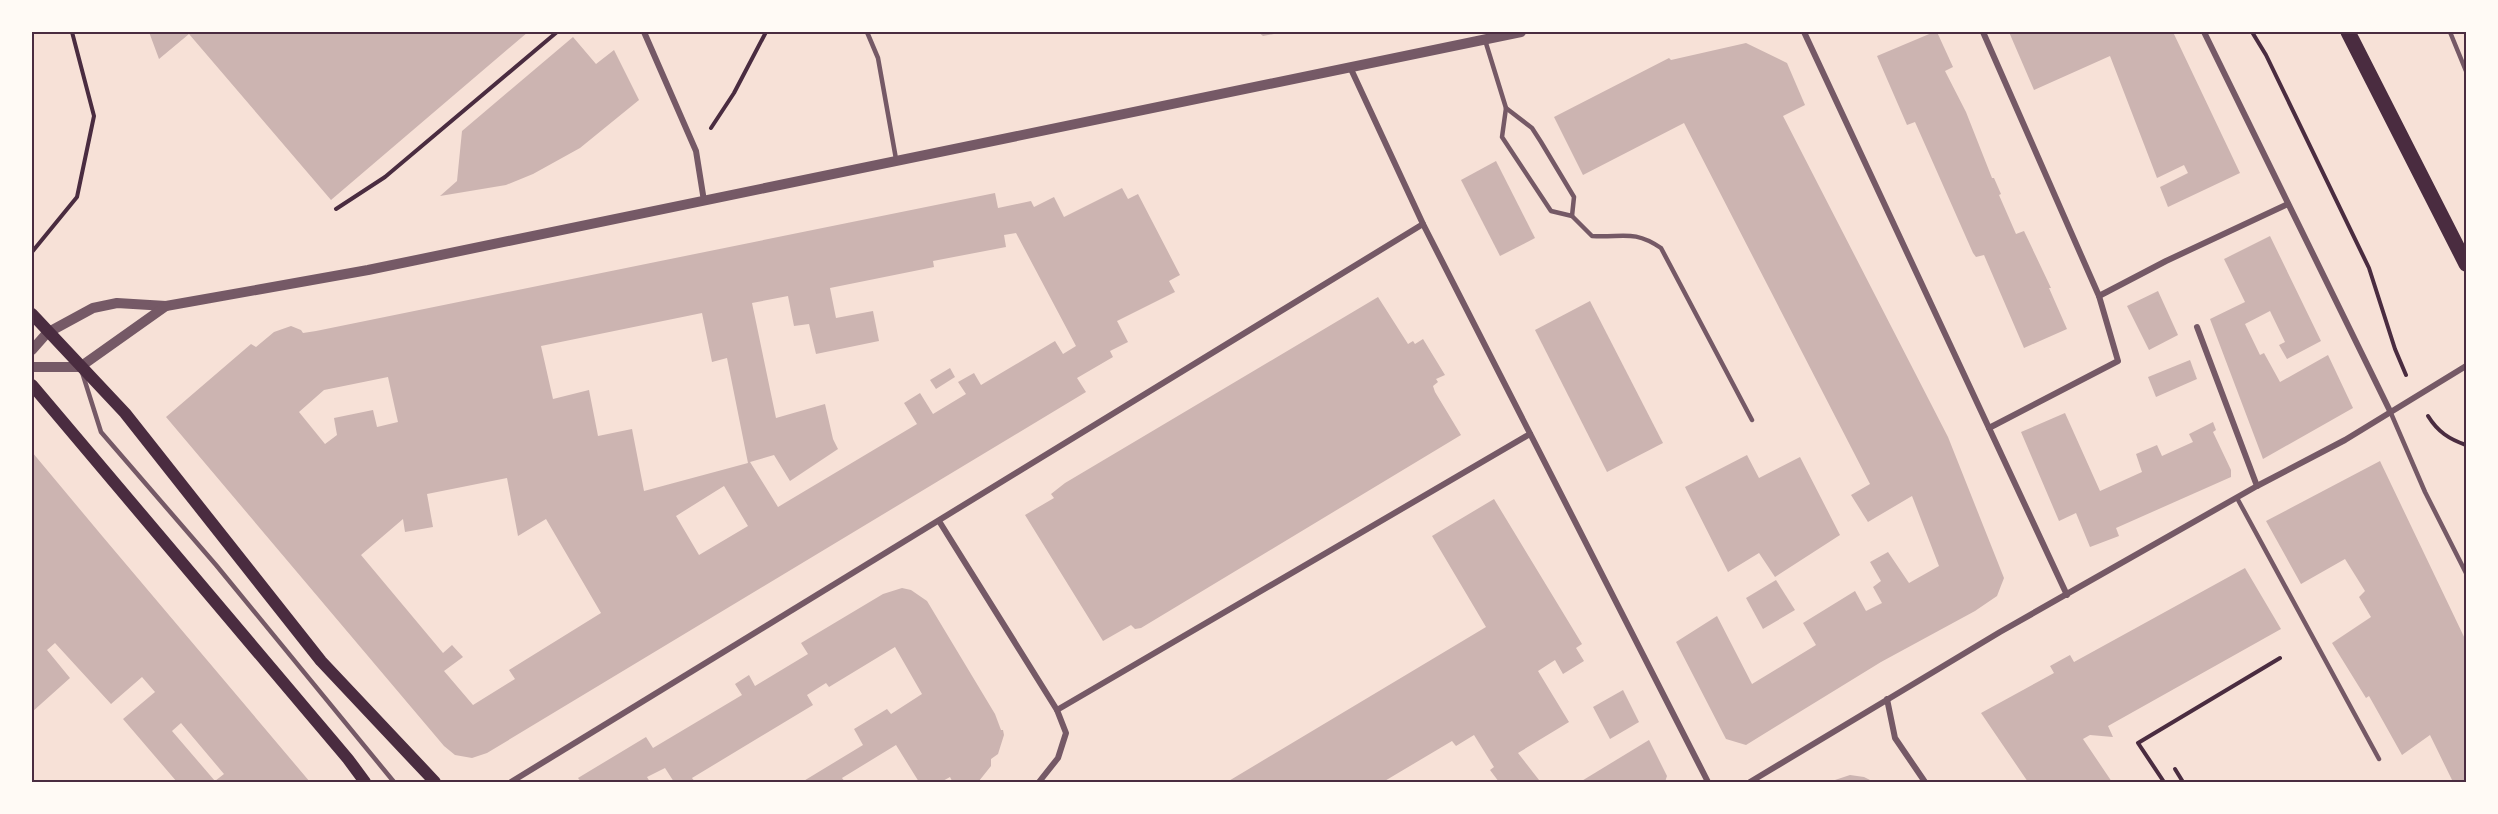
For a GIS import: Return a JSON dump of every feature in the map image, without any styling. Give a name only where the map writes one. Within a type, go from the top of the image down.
[{"type":"main road","points":[[2348,32],[2466,264]]},
{"type":"main road","points":[[32,314],[47,333],[125,413],[321,661],[435,783]]},
{"type":"main road","points":[[32,385],[348,759],[365,783]]},
{"type":"street","points":[[644,32],[696,151],[704,201]]},
{"type":"street","points":[[32,350],[47,333],[93,308],[117,303],[166,306],[368,270],[1521,32]]},
{"type":"street","points":[[1804,32],[2067,595]]},
{"type":"street","points":[[1983,32],[2099,296],[2118,361],[1989,428]]},
{"type":"street","points":[[2204,32],[2390,411]]},
{"type":"street","points":[[1350,67],[1423,224],[1708,783]]},
{"type":"street","points":[[2099,296],[2166,261],[2288,204]]},
{"type":"street","points":[[511,783],[1423,224]]},
{"type":"street","points":[[32,367],[80,367],[166,306]]},
{"type":"street","points":[[2197,327],[2257,486]]},
{"type":"street","points":[[1750,783],[1887,699],[2257,486],[2345,440],[2466,366]]},
{"type":"street","points":[[1057,710],[1530,434]]},
{"type":"street","points":[[939,521],[1057,710],[1066,734],[1058,758],[1039,783]]},
{"type":"street","points":[[1887,699],[1895,738],[1925,783]]},
{"type":"lane","points":[[867,32],[878,58],[896,162]]},
{"type":"lane","points":[[2450,32],[2466,71]]},
{"type":"lane","points":[[1485,39],[1506,108],[1502,137],[1551,211],[1572,216],[1592,236],[1624,234],[1647,238],[1661,248],[1752,420]]},
{"type":"lane","points":[[1506,108],[1532,128],[1541,142],[1574,197],[1572,216]]},
{"type":"lane","points":[[80,367],[101,432],[216,565],[394,783]]},
{"type":"lane","points":[[2390,411],[2425,492],[2466,573]]},
{"type":"lane","points":[[2237,498],[2379,759]]},
{"type":"path","points":[[32,252],[77,197],[94,116],[72,32]]},
{"type":"path","points":[[336,209],[385,177],[557,32]]},
{"type":"path","points":[[696,151],[734,93],[766,32]]},
{"type":"path","points":[[2252,32],[2266,55],[2369,268],[2395,349],[2416,396],[2437,430],[2454,441],[2466,445]]},
{"type":"path","points":[[2164,783],[2138,743],[2280,658]]},
{"type":"path","points":[[2175,769],[2183,783]]},
{"type":"building","points":[[149,32],[528,32],[331,200],[189,34],[159,59]]},
{"type":"building","points":[[1258,32],[1279,32],[1279,33],[1263,36]]},
{"type":"building","points":[[1937,32],[1953,67],[1945,71],[1966,112],[2016,234],[2024,231],[2051,288],[2049,288],[2067,329],[2024,348],[1984,255],[1976,257],[1973,253],[1915,122],[1907,125],[1877,56]]},
{"type":"building","points":[[2009,32],[2173,32],[2240,173],[2168,207],[2160,187],[2188,173],[2184,165],[2157,178],[2110,56],[2034,90]]},
{"type":"building","points":[[573,37],[596,64],[614,50],[639,100],[580,148],[533,174],[506,185],[440,196],[457,181],[462,131]]},
{"type":"building","points":[[1746,43],[1787,63],[1805,105],[1783,116],[1948,437],[2004,578],[1997,596],[1975,611],[1881,662],[1746,745],[1726,739],[1676,642],[1717,616],[1752,684],[1816,645],[1803,623],[1855,591],[1866,611],[1882,603],[1873,587],[1881,581],[1870,562],[1888,552],[1909,583],[1939,566],[1912,496],[1868,522],[1851,495],[1870,484],[1684,123],[1583,175],[1554,117],[1669,58],[1671,60]]},
{"type":"building","points":[[1496,161],[1535,238],[1500,256],[1461,180]]},
{"type":"building","points":[[1122,188],[1128,199],[1138,194],[1180,275],[1169,281],[1175,292],[1117,321],[1128,342],[1110,351],[1113,357],[1077,378],[1086,392],[487,753],[472,758],[455,755],[444,746],[166,417],[251,344],[256,347],[274,332],[291,326],[303,333],[316,331],[995,193],[998,208],[1031,201],[1034,207],[1054,197],[1064,217]],"holes":[[[1016,233],[1076,346],[1063,354],[1055,341],[981,385],[974,373],[958,382],[966,394],[933,414],[920,393],[904,403],[917,424],[778,507],[750,462],[774,455],[790,481],[838,449],[833,439],[825,404],[776,418],[752,303],[788,296],[794,326],[809,324],[816,354],[879,341],[873,311],[836,318],[830,288],[934,267],[933,261],[1006,247],[1004,235]],[[702,313],[712,362],[727,358],[748,463],[644,491],[632,429],[598,436],[589,390],[553,399],[541,346]],[[388,377],[398,422],[377,427],[373,410],[334,418],[337,435],[325,444],[299,412],[324,390]],[[507,478],[518,536],[546,519],[601,613],[509,670],[515,679],[473,705],[444,671],[463,657],[452,645],[443,653],[361,555],[403,519],[405,532],[433,527],[427,494]],[[724,486],[748,526],[699,555],[676,516]]]},
{"type":"building","points":[[2270,236],[2321,341],[2287,359],[2279,345],[2285,342],[2270,311],[2245,324],[2260,355],[2264,353],[2280,382],[2328,355],[2353,408],[2263,459],[2210,319],[2245,302],[2224,259]]},
{"type":"building","points":[[2158,291],[2178,335],[2149,350],[2127,306]]},
{"type":"building","points":[[1378,297],[1408,344],[1413,341],[1415,344],[1423,339],[1445,375],[1436,379],[1438,382],[1433,386],[1461,435],[1141,628],[1135,629],[1131,625],[1103,641],[1025,515],[1054,498],[1051,494],[1065,483]]},
{"type":"building","points":[[1590,301],[1663,443],[1607,472],[1535,330]]},
{"type":"building","points":[[2190,360],[2197,379],[2156,397],[2148,377]]},
{"type":"building","points":[[950,368],[955,377],[936,389],[930,380]]},
{"type":"building","points":[[2065,413],[2100,491],[2142,472],[2136,454],[2157,445],[2162,456],[2193,442],[2189,434],[2213,422],[2216,430],[2213,432],[2231,470],[2231,477],[2116,528],[2119,536],[2090,547],[2076,513],[2059,521],[2021,432]]},
{"type":"building","points":[[32,452],[310,782],[232,782],[229,780],[226,782],[177,782],[123,719],[155,692],[142,677],[111,704],[55,643],[47,650],[70,678],[32,712]],"holes":[[[181,723],[224,774],[215,781],[172,731]]]},
{"type":"building","points":[[1747,455],[1759,478],[1800,457],[1840,535],[1775,577],[1759,553],[1728,572],[1685,487]]},
{"type":"building","points":[[2380,461],[2466,641],[2466,782],[2453,782],[2430,735],[2402,755],[2369,696],[2366,698],[2332,643],[2371,617],[2359,597],[2365,591],[2345,559],[2301,584],[2266,521]]},
{"type":"building","points":[[1494,499],[1582,644],[1576,648],[1584,661],[1563,674],[1555,660],[1538,671],[1569,722],[1518,753],[1539,780],[1536,782],[1499,782],[1490,770],[1494,767],[1474,735],[1456,746],[1452,741],[1383,782],[1227,782],[1486,627],[1432,536]]},
{"type":"building","points":[[2245,568],[2281,629],[2108,726],[2113,737],[2090,735],[2083,739],[2112,782],[2028,782],[1981,713],[2054,673],[2050,666],[2070,655],[2074,662]]},
{"type":"building","points":[[1776,580],[1795,610],[1763,629],[1746,598]]},
{"type":"building","points":[[902,588],[911,590],[927,601],[1003,730],[1004,735],[998,754],[991,759],[991,766],[979,781],[957,782],[952,781],[950,777],[941,782],[919,782],[896,745],[842,778],[845,782],[802,782],[863,745],[854,729],[887,709],[891,714],[922,694],[895,647],[829,687],[826,683],[807,695],[813,705],[692,778],[695,782],[674,782],[665,768],[647,777],[650,782],[581,782],[578,778],[646,737],[653,748],[742,695],[735,684],[749,675],[755,686],[808,654],[801,643],[883,594]]},
{"type":"building","points":[[1623,690],[1639,722],[1610,739],[1593,707]]},
{"type":"building","points":[[1649,740],[1667,776],[1665,782],[1580,782]]},
{"type":"building","points":[[1850,775],[1864,777],[1874,782],[1829,782]]}]
